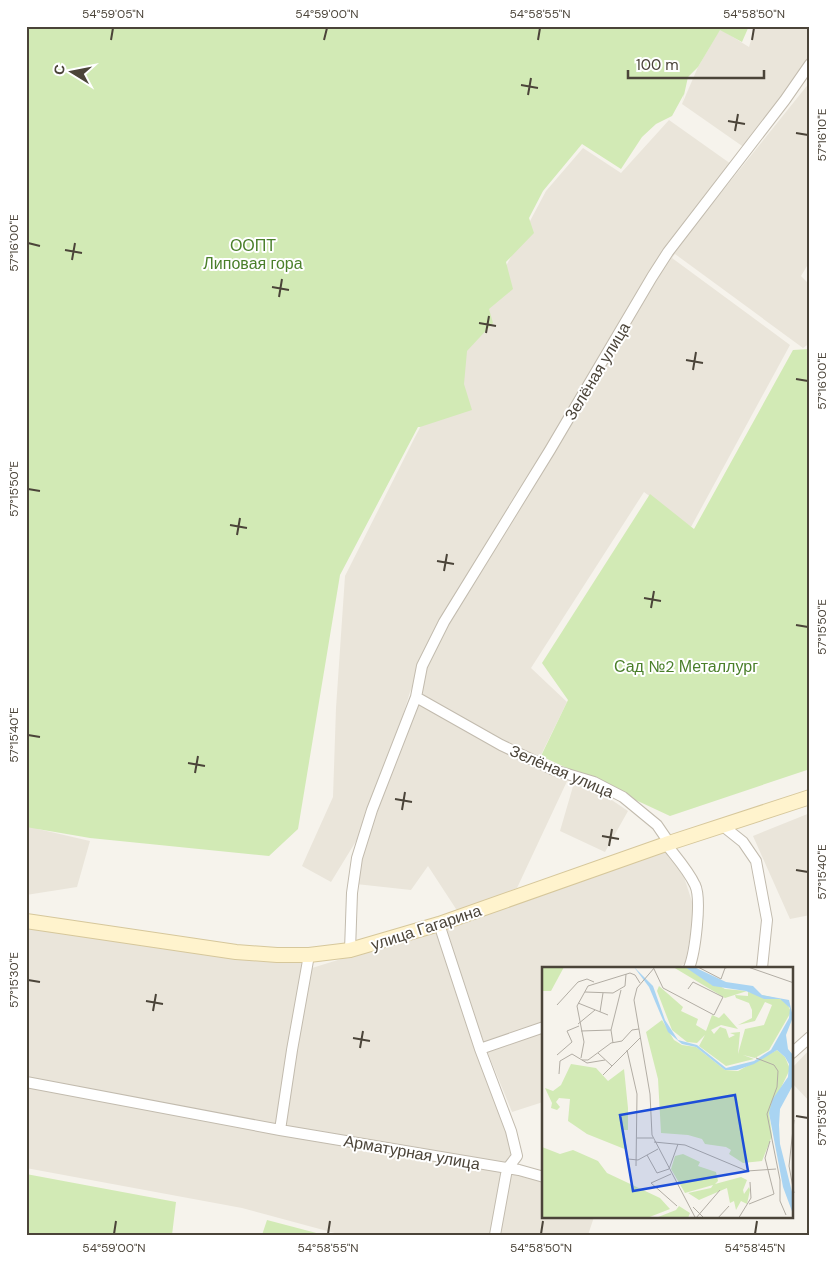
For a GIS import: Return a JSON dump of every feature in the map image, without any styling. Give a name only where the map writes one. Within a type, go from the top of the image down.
[{"type":"street","name":"Зелёная улица","points":[[350,950],[352,893],[357,858],[372,810],[416,697],[422,666],[444,622],[550,450],[668,252],[786,100],[810,64]]},
{"type":"street","name":"Зелёная улица","points":[[416,697],[501,745],[554,770],[594,782],[623,797],[657,825],[696,886],[699,914],[690,967]]},
{"type":"street","name":"улица Гагарина","points":[[26,921],[236,952],[309,955],[350,950],[440,924],[810,796]]},
{"type":"street","points":[[723,826],[743,842],[756,861],[767,920],[762,967]]},
{"type":"street","points":[[440,924],[480,1049],[511,1132],[517,1156],[507,1169],[495,1235]]},
{"type":"street","points":[[280,1130],[309,955]]},
{"type":"street","points":[[480,1049],[542,1028]]},
{"type":"street","points":[[794,1052],[810,1036]]},
{"type":"street","name":"Арматурная улица","points":[[26,1082],[280,1130],[519,1170],[542,1176]]},
{"type":"shaded area","points":[[755,26],[810,26],[810,56],[800,73],[745,148],[682,104],[698,67],[720,29],[749,47]]},
{"type":"shaded area","points":[[810,82],[810,261],[801,276],[810,285],[810,343],[803,348],[675,254],[672,258],[790,345],[691,527],[644,492],[531,668],[567,702],[539,759],[481,732],[419,696],[427,664],[471,585],[456,599],[410,692],[387,766],[361,833],[331,882],[302,866],[333,797],[336,708],[345,576],[415,437],[546,191],[583,148],[621,173],[669,120],[731,164],[684,239]]},
{"type":"shaded area","points":[[417,703],[569,777],[517,888],[458,912],[428,866],[411,890],[356,884],[365,841]]},
{"type":"shaded area","points":[[576,776],[628,811],[605,852],[560,831]]},
{"type":"shaded area","points":[[810,813],[810,915],[790,919],[753,836]]},
{"type":"shaded area","points":[[26,819],[36,819],[38,829],[90,841],[77,887],[26,895]]},
{"type":"shaded area","points":[[665,849],[684,877],[695,911],[685,963],[679,967],[542,967],[542,1023],[484,1043],[443,926]]},
{"type":"shaded area","points":[[26,923],[306,960],[276,1125],[26,1078]]},
{"type":"shaded area","points":[[438,929],[513,1151],[505,1165],[284,1126],[312,968]]},
{"type":"shaded area","points":[[542,1030],[542,1102],[512,1112],[487,1051]]},
{"type":"shaded area","points":[[810,1049],[810,1102],[794,1085],[794,1066]]},
{"type":"shaded area","points":[[26,1085],[503,1171],[491,1235],[342,1235],[242,1208],[26,1168]]},
{"type":"shaded area","points":[[509,1171],[542,1180],[542,1218],[594,1218],[588,1235],[499,1235]]},
{"type":"green space","name":"ООПТ Липовая гора","points":[[26,26],[749,26],[742,42],[720,30],[698,67],[688,77],[682,104],[684,94],[672,116],[656,124],[642,137],[621,169],[582,144],[543,191],[529,218],[534,233],[506,262],[513,289],[489,309],[493,323],[467,351],[464,384],[472,410],[418,427],[340,575],[298,829],[269,856],[90,838],[26,827]]},
{"type":"green space","name":"Сад №2 Металлург","points":[[810,349],[810,769],[670,816],[541,756],[568,700],[542,663],[650,494],[694,529],[793,350]]},
{"type":"green space","points":[[26,1174],[176,1202],[172,1235],[26,1235]]},
{"type":"green space","points":[[267,1220],[324,1235],[262,1235]]}]
